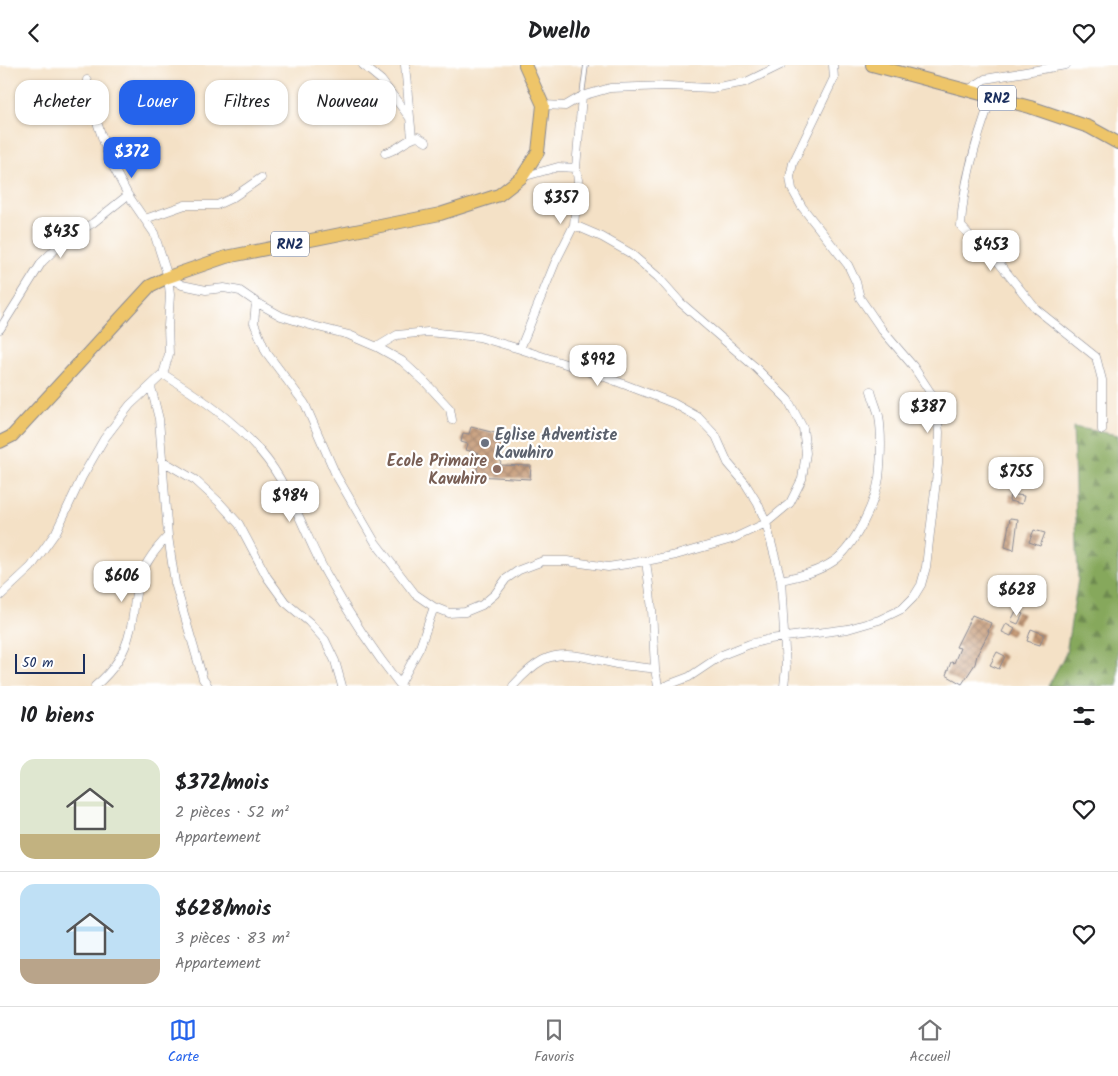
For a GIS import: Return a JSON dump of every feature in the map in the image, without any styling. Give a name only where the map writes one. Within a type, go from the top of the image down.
[{"type":"highway","points":[[525,65],[543,105]]},
{"type":"highway","name":"RN2","points":[[872,65],[909,69],[968,90],[1030,107],[1089,127],[1118,143]]},
{"type":"highway","name":"RN2","points":[[0,442],[12,436],[150,286],[168,277],[226,257],[440,214],[499,195],[522,177],[538,152],[543,105]]},
{"type":"street","points":[[363,65],[381,80],[410,118]]},
{"type":"street","points":[[405,65],[412,138]]},
{"type":"street","points":[[543,105],[564,106],[582,96],[610,88],[667,86],[712,88],[746,83],[781,65]]},
{"type":"street","points":[[665,686],[689,677],[722,655],[750,644],[784,637],[848,629],[879,620],[902,609],[914,598],[921,585],[926,567],[938,463],[939,432],[932,395],[913,366],[882,330],[865,306],[860,298],[856,282],[848,265],[802,207],[792,189],[790,177],[793,163],[834,79],[833,65]]},
{"type":"street","points":[[968,90],[985,79],[1066,65]]},
{"type":"street","points":[[520,349],[555,263],[574,225],[578,179],[576,168],[582,96]]},
{"type":"street","points":[[992,96],[977,138],[962,200],[962,226],[970,236],[995,258],[1036,309],[1096,357],[1102,380],[1102,430]]},
{"type":"street","points":[[0,596],[31,567],[56,533],[82,477],[104,439],[130,405],[163,374],[169,354],[170,295],[168,277],[156,239],[128,195],[110,161],[98,125]]},
{"type":"street","points":[[385,153],[394,151],[412,138],[418,137],[426,142]]},
{"type":"street","points":[[522,177],[558,167],[576,168]]},
{"type":"street","points":[[145,219],[185,205],[216,205],[232,198],[261,178]]},
{"type":"street","points":[[0,329],[42,262],[66,239],[93,223],[128,195]]},
{"type":"street","points":[[256,302],[253,313],[254,323],[266,352],[305,404],[336,475],[375,542],[415,594],[434,607],[449,613],[465,612],[482,605],[495,594],[506,579],[518,570],[543,561],[567,561],[608,567],[646,561],[676,555],[732,539],[766,523],[790,503],[802,479],[806,453],[803,428],[788,400],[755,367],[681,303],[658,277],[623,249],[602,237],[574,225]]},
{"type":"street","points":[[168,277],[182,285],[206,290],[224,288],[240,291],[281,316],[349,335],[378,347],[402,361],[425,382],[450,409],[452,420]]},
{"type":"street","points":[[378,347],[397,335],[428,332],[480,337],[605,377],[673,403],[698,417],[716,436],[728,463],[745,483],[758,504],[766,523],[781,580],[786,668],[784,686]]},
{"type":"street","points":[[163,374],[193,392],[230,421],[261,452],[285,486],[326,575],[368,641],[400,685],[420,647],[434,607]]},
{"type":"street","points":[[151,387],[159,419],[168,536],[175,583],[203,679],[208,686]]},
{"type":"street","points":[[781,580],[812,573],[834,561],[848,548],[858,534],[879,479],[878,416],[871,391]]},
{"type":"street","points":[[161,460],[195,480],[239,524],[267,577],[285,602],[309,622],[325,640],[335,661],[342,686]]},
{"type":"street","points":[[95,686],[110,674],[121,655],[130,631],[133,603],[140,578],[151,555],[168,536]]},
{"type":"street","points":[[646,561],[658,686]]},
{"type":"street","points":[[513,686],[542,660],[562,655],[589,657],[615,664],[655,669]]},
{"type":"lane","points":[[582,96],[586,65]]},
{"type":"green space","points":[[1073,427],[1118,435],[1118,686],[1048,686],[1066,653],[1078,579]]},
{"type":"building","points":[[471,427],[507,436],[500,465],[531,466],[530,479],[477,476],[478,453],[466,450],[468,444],[461,442],[463,433],[469,434]]},
{"type":"building","points":[[1010,494],[1024,496],[1022,504],[1009,501]]},
{"type":"building","points":[[1010,518],[1018,519],[1014,550],[1005,547]]},
{"type":"building","points":[[1034,530],[1045,533],[1040,546],[1029,542]]},
{"type":"building","points":[[1016,611],[1023,614],[1018,624],[1011,621]]},
{"type":"building","points":[[972,615],[991,623],[975,664],[962,684],[946,675],[951,662],[954,663],[960,648],[956,647]]},
{"type":"building","points":[[1006,624],[1015,629],[1011,636],[1002,632]]},
{"type":"building","points":[[1031,629],[1044,634],[1040,645],[1027,641]]},
{"type":"building","points":[[997,652],[1005,656],[999,669],[990,665]]},
{"type":"place","name":"Eglise Adventiste Kavuhiro","points":[[485,443]]},
{"type":"place","name":"Ecole Primaire Kavuhiro","points":[[497,469]]}]
